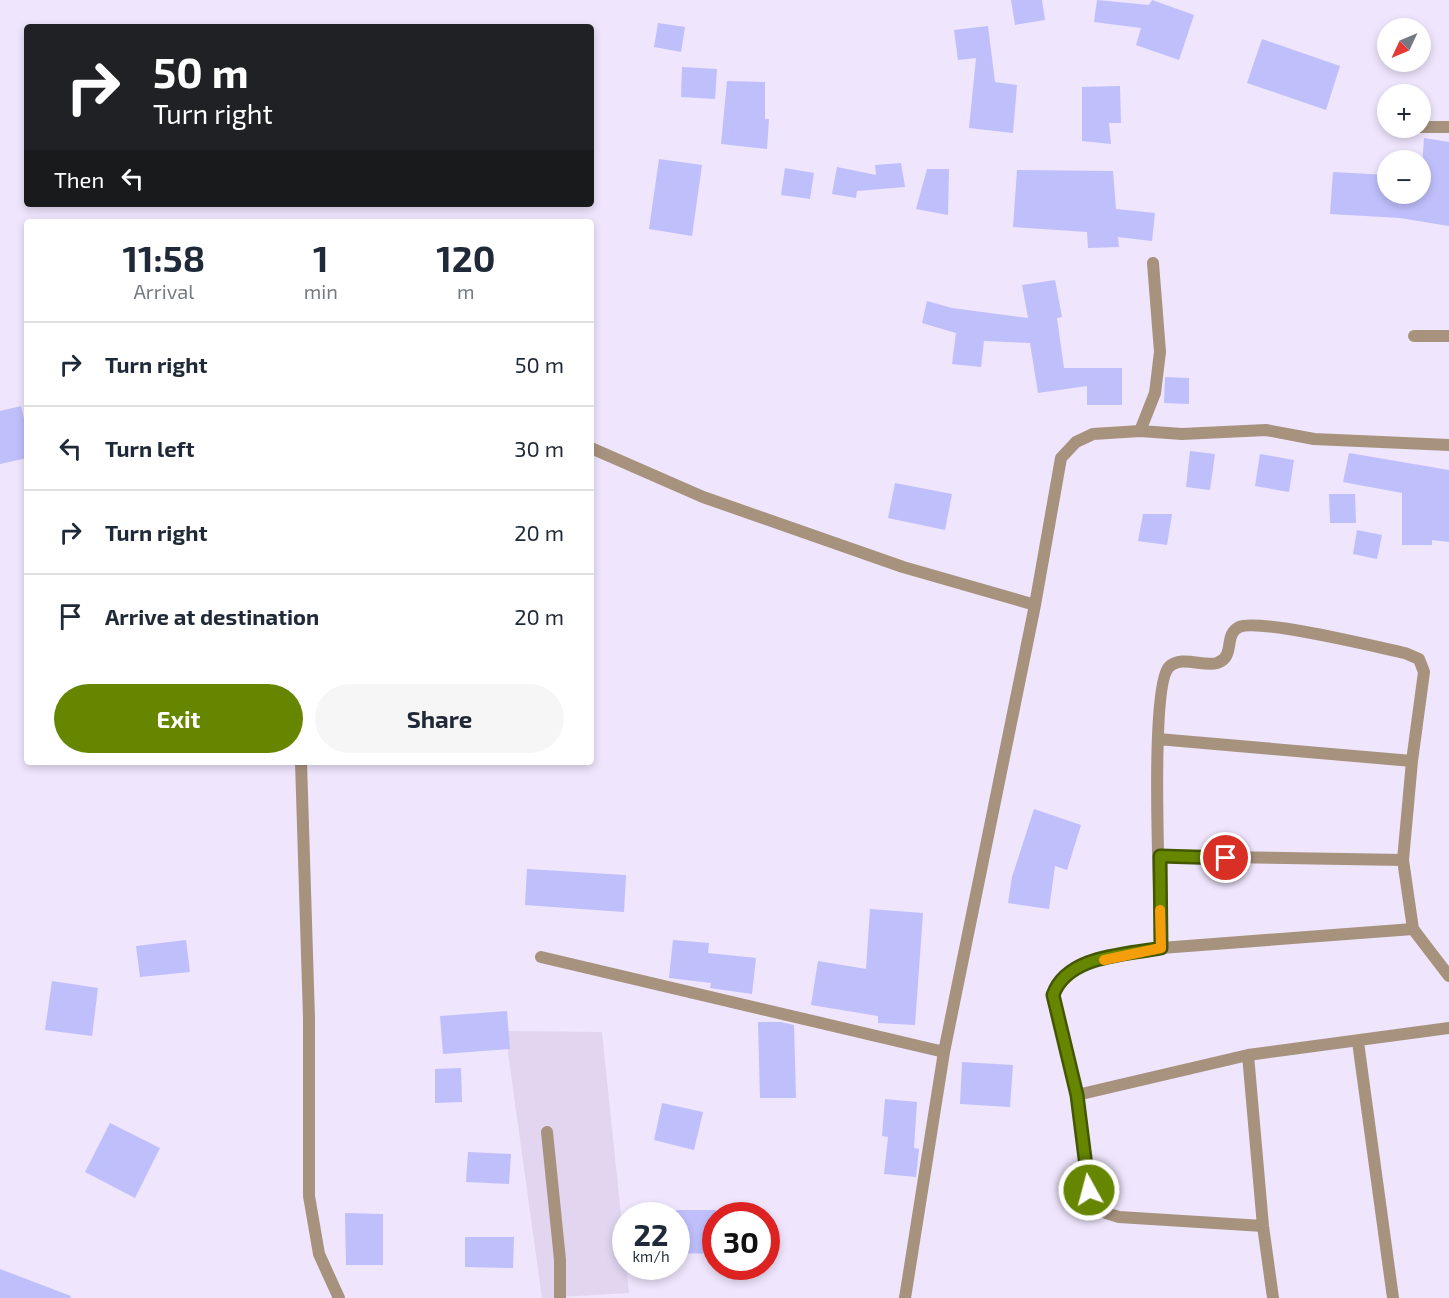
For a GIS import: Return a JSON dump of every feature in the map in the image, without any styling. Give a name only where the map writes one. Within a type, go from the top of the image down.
[{"type":"street","points":[[1431,127],[1449,127]]},
{"type":"street","points":[[1140,431],[1155,393],[1160,352],[1153,263]]},
{"type":"street","points":[[1414,336],[1449,336]]},
{"type":"street","points":[[905,1298],[944,1052],[1035,605],[1061,458],[1076,442],[1093,434],[1140,431],[1182,434],[1266,430],[1314,439],[1449,446]]},
{"type":"street","points":[[594,449],[703,497],[903,567],[1035,605]]},
{"type":"street","points":[[1161,948],[1158,739],[1163,673],[1171,664],[1180,662],[1215,663],[1224,660],[1229,654],[1230,635],[1237,628],[1246,625],[1264,626],[1405,653],[1419,659],[1424,672],[1412,761],[1403,860],[1413,929],[1449,976]]},
{"type":"street","points":[[1158,739],[1412,761]]},
{"type":"street","points":[[301,765],[309,1018],[309,1196],[319,1254],[339,1298]]},
{"type":"street","points":[[1160,856],[1403,860]]},
{"type":"street","points":[[1263,1226],[1119,1217],[1095,1207],[1089,1190],[1077,1095],[1053,995],[1057,983],[1065,974],[1083,964],[1161,948],[1413,929]]},
{"type":"street","points":[[540,957],[944,1052]]},
{"type":"street","points":[[1077,1095],[1248,1055],[1449,1028]]},
{"type":"street","points":[[1358,1042],[1393,1298]]},
{"type":"street","points":[[1248,1055],[1263,1226],[1274,1298]]},
{"type":"street","points":[[547,1132],[560,1260],[560,1298]]},
{"type":"shaded area","points":[[505,1031],[602,1032],[620,1202],[612,1202],[612,1280],[628,1280],[629,1293],[542,1298]]},
{"type":"building","points":[[1011,0],[1042,0],[1045,20],[1015,25]]},
{"type":"building","points":[[1097,0],[1149,5],[1152,0],[1194,15],[1179,60],[1136,45],[1141,28],[1094,22]]},
{"type":"building","points":[[658,23],[685,27],[681,52],[654,47]]},
{"type":"building","points":[[988,26],[995,82],[1017,85],[1013,133],[969,128],[976,58],[958,60],[954,30]]},
{"type":"building","points":[[1262,39],[1340,66],[1326,110],[1247,83]]},
{"type":"building","points":[[682,67],[717,69],[715,99],[681,97]]},
{"type":"building","points":[[727,81],[765,82],[765,119],[769,119],[767,149],[721,144]]},
{"type":"building","points":[[1120,86],[1121,123],[1109,123],[1111,144],[1082,141],[1082,87]]},
{"type":"building","points":[[1424,138],[1449,142],[1449,226],[1400,218],[1330,214],[1333,172],[1377,174],[1377,204],[1431,204],[1431,150],[1423,150]]},
{"type":"building","points":[[659,159],[702,165],[692,236],[649,229]]},
{"type":"building","points":[[901,163],[905,187],[857,191],[856,198],[832,194],[837,167],[876,175],[875,165]]},
{"type":"building","points":[[785,168],[814,173],[810,199],[781,195]]},
{"type":"building","points":[[927,169],[949,169],[948,215],[916,209]]},
{"type":"building","points":[[1017,170],[1113,171],[1116,209],[1155,213],[1152,241],[1118,237],[1119,247],[1088,248],[1087,232],[1013,227]]},
{"type":"building","points":[[1055,280],[1062,317],[1057,318],[1064,368],[1122,368],[1122,405],[1087,405],[1087,386],[1038,393],[1030,343],[984,341],[981,367],[952,364],[956,333],[922,323],[927,301],[952,308],[1028,318],[1022,285]]},
{"type":"building","points":[[1165,377],[1189,378],[1189,404],[1164,403]]},
{"type":"building","points":[[21,406],[24,418],[24,459],[0,464],[0,411]]},
{"type":"building","points":[[1190,451],[1215,454],[1210,490],[1186,487]]},
{"type":"building","points":[[1349,453],[1449,470],[1449,542],[1432,540],[1432,545],[1402,545],[1402,493],[1343,482]]},
{"type":"building","points":[[1260,454],[1294,460],[1289,492],[1255,486]]},
{"type":"building","points":[[895,483],[952,494],[945,530],[888,518]]},
{"type":"building","points":[[1329,494],[1355,494],[1356,523],[1330,523]]},
{"type":"building","points":[[1143,514],[1172,514],[1167,545],[1138,541]]},
{"type":"building","points":[[1357,530],[1382,535],[1377,559],[1353,554]]},
{"type":"building","points":[[1034,809],[1081,825],[1067,870],[1055,866],[1049,909],[1008,903],[1012,877]]},
{"type":"building","points":[[527,869],[626,875],[624,912],[525,905]]},
{"type":"building","points":[[870,909],[923,913],[915,1025],[878,1023],[878,1016],[811,1005],[818,961],[866,969]]},
{"type":"building","points":[[186,940],[190,972],[140,977],[136,946]]},
{"type":"building","points":[[673,940],[709,943],[708,953],[756,958],[752,994],[710,988],[711,983],[669,978]]},
{"type":"building","points":[[52,981],[98,988],[92,1036],[45,1030]]},
{"type":"building","points":[[507,1011],[510,1049],[443,1054],[440,1016]]},
{"type":"building","points":[[758,1022],[781,1022],[794,1025],[796,1098],[760,1098]]},
{"type":"building","points":[[962,1062],[1013,1065],[1010,1107],[960,1104]]},
{"type":"building","points":[[461,1068],[462,1102],[435,1103],[435,1069]]},
{"type":"building","points":[[885,1099],[917,1102],[914,1148],[919,1149],[916,1177],[884,1174],[888,1137],[882,1136]]},
{"type":"building","points":[[662,1103],[703,1112],[694,1150],[654,1140]]},
{"type":"building","points":[[110,1123],[160,1148],[135,1198],[85,1172]]},
{"type":"building","points":[[468,1152],[511,1154],[509,1184],[466,1182]]},
{"type":"building","points":[[690,1210],[702,1210],[702,1254],[690,1253]]},
{"type":"building","points":[[345,1213],[383,1214],[383,1265],[346,1265]]},
{"type":"building","points":[[465,1237],[514,1237],[513,1268],[465,1267]]},
{"type":"building","points":[[0,1269],[71,1296],[70,1298],[0,1298]]},
{"type":"slow traffic","points":[[1104,960],[1161,948],[1160,910]]},
{"type":"route","points":[[1089,1190],[1077,1095],[1053,995],[1057,983],[1065,974],[1083,964],[1161,948],[1160,856],[1226,858]]}]
